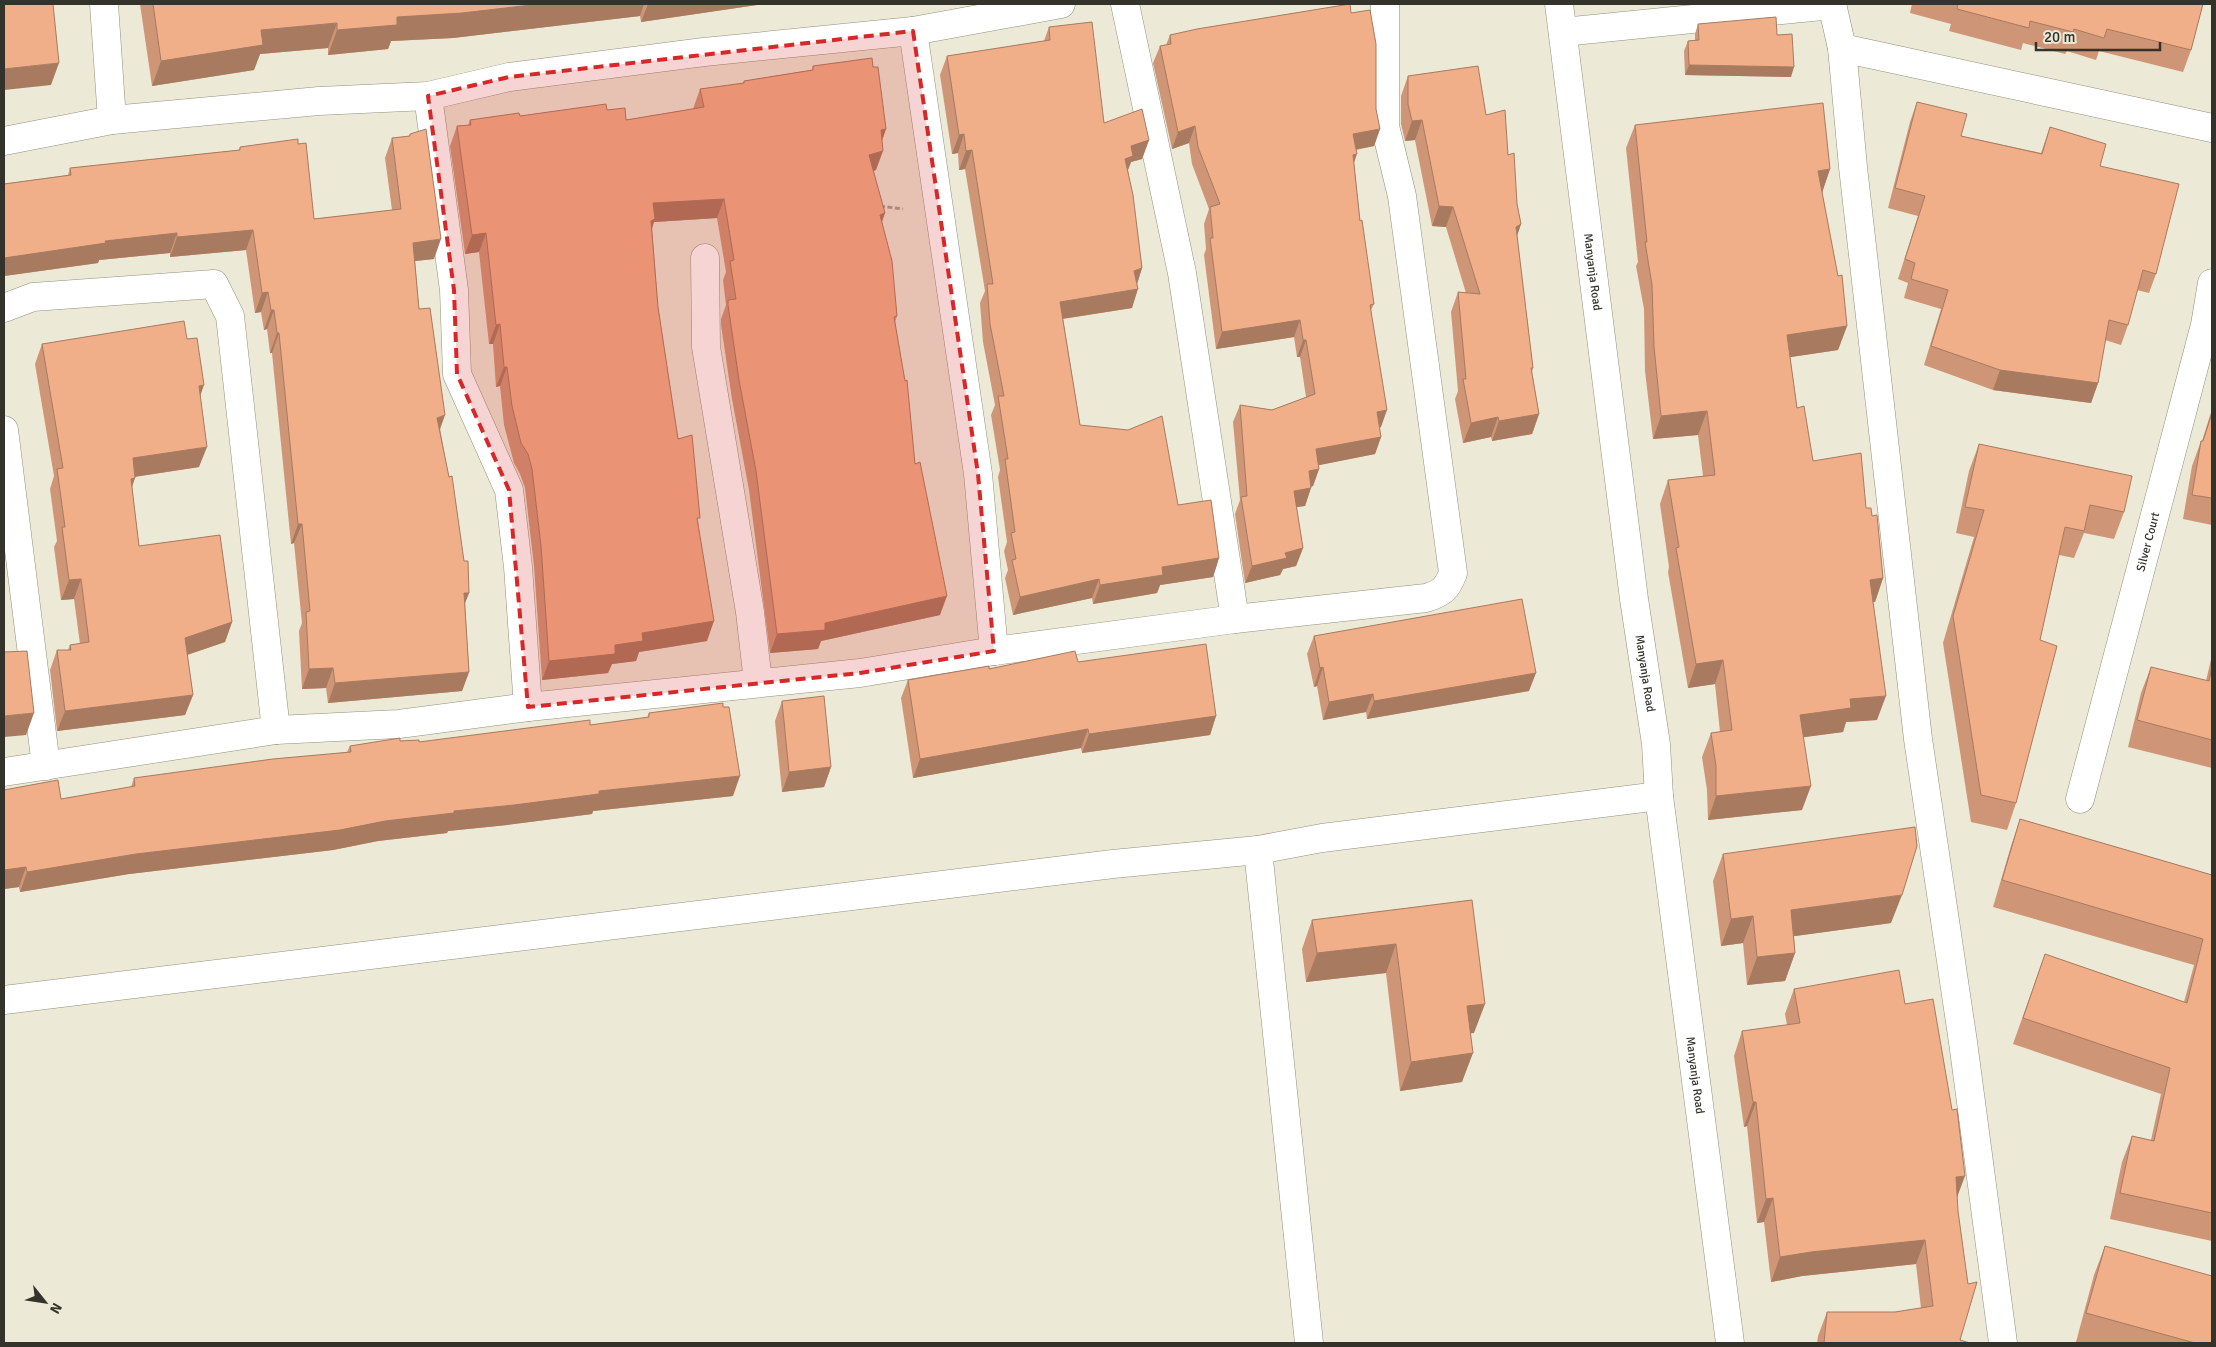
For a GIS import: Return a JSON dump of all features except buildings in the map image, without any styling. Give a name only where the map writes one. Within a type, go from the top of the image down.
[{"type":"street","points":[[104,4],[112,120]]},
{"type":"street","points":[[4,141],[112,120],[320,101],[428,96],[509,77],[704,52],[913,31],[989,10],[1061,4]]},
{"type":"street","points":[[1125,4],[1182,274],[1235,619]]},
{"type":"street","points":[[4,772],[276,730],[399,724],[528,707],[613,700],[758,682],[860,673],[994,651],[1235,619],[1426,598],[1442,593],[1448,586],[1453,573],[1402,196],[1385,126],[1385,4]]},
{"type":"street","name":"Manyanja Road","points":[[1559,4],[1634,599],[1656,744],[1659,796],[1730,1343]]},
{"type":"street","points":[[1563,32],[1832,4],[1842,48],[1853,166],[1917,729],[1963,1042],[2003,1343]]},
{"type":"street","points":[[913,31],[978,474],[994,651]]},
{"type":"street","points":[[1842,48],[2212,128]]},
{"type":"street","points":[[428,96],[454,290],[457,374],[508,490],[518,567],[528,707]]},
{"type":"street","points":[[705,258],[706,346],[750,612],[758,682]]},
{"type":"street","name":"Silver Court","points":[[2080,799],[2205,326],[2212,283]]},
{"type":"street","points":[[4,308],[33,297],[214,284],[230,316],[276,730]]},
{"type":"street","points":[[4,430],[46,766]]},
{"type":"street","points":[[4,1000],[1104,865],[1258,850],[1322,838],[1659,796]]},
{"type":"street","points":[[1258,850],[1309,1343]]},
{"type":"path","points":[[874,208],[882,205],[940,215]]},
{"type":"highlighted area","points":[[913,31],[978,474],[994,651],[860,673],[528,707],[509,490],[457,374],[454,290],[428,96],[509,77]]}]
